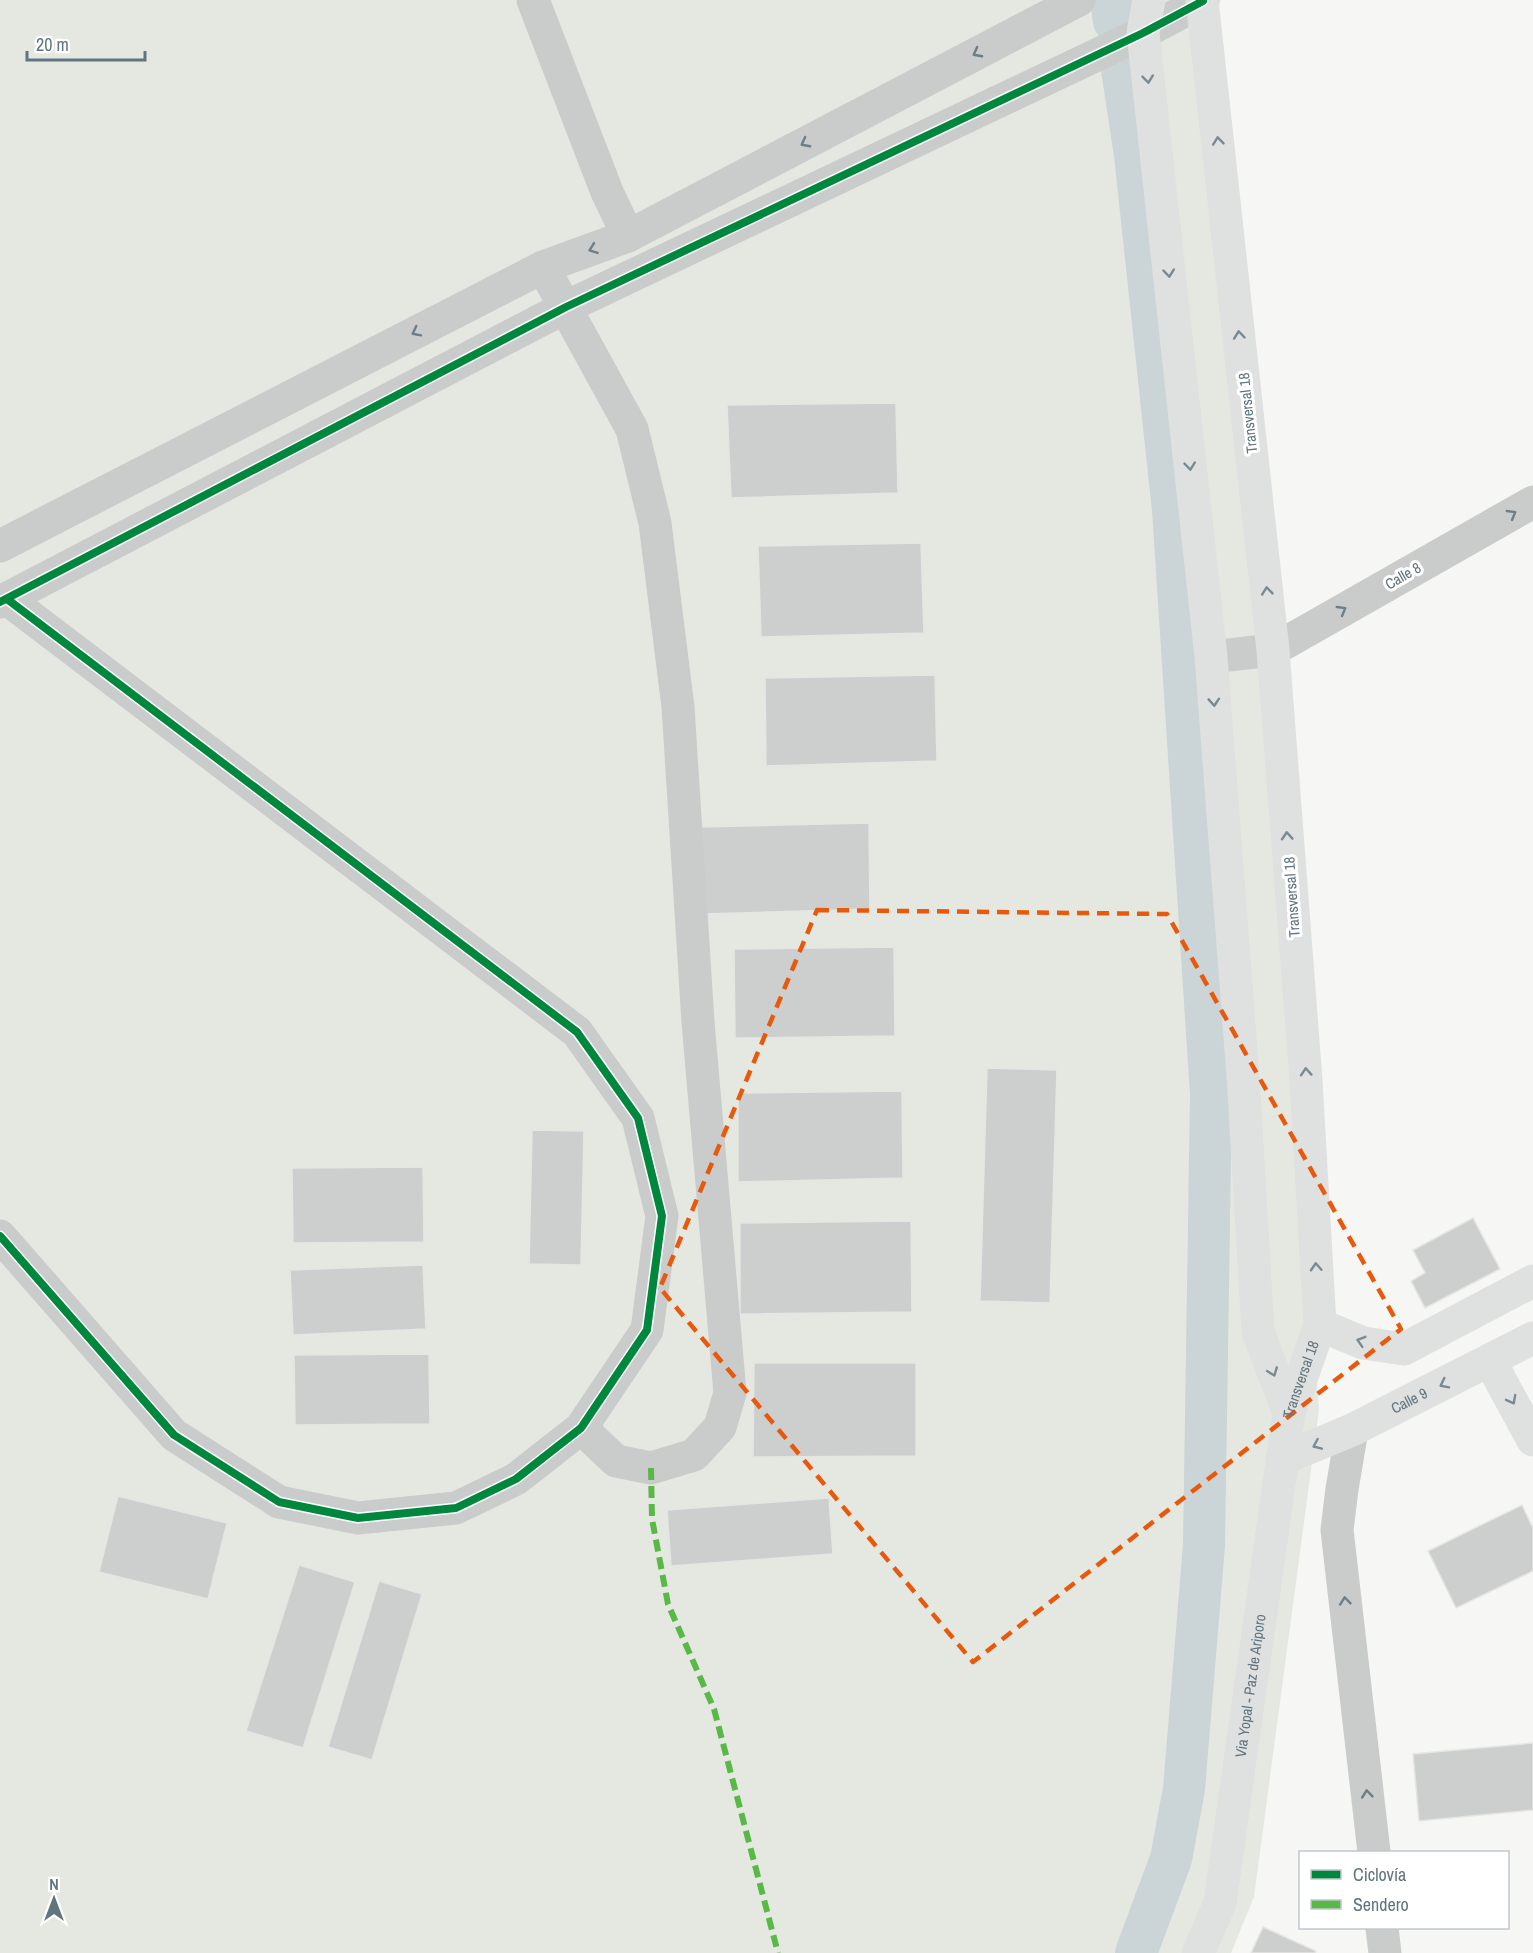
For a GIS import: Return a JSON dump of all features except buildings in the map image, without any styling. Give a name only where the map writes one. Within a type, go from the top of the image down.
[{"type":"main road","name":"Transversal 18","points":[[1149,0],[1143,33],[1211,657],[1243,1076],[1258,1332],[1289,1413]]},
{"type":"main road","name":"Transversal 18","points":[[1203,0],[1273,650],[1306,1080],[1320,1325],[1289,1413]]},
{"type":"main road","points":[[1320,1325],[1363,1343],[1404,1349],[1533,1281]]},
{"type":"main road","points":[[1462,1319],[1533,1331]]},
{"type":"main road","name":"Calle 9","points":[[1282,1459],[1352,1430],[1533,1338]]},
{"type":"main road","points":[[1491,1361],[1533,1440]]},
{"type":"main road","name":"Via Yopal - Paz de Ariporo","points":[[1198,1953],[1220,1902],[1289,1413]]},
{"type":"street","points":[[533,0],[608,192],[628,236]]},
{"type":"street","points":[[0,546],[543,267],[628,236],[1079,0]]},
{"type":"street","points":[[0,1236],[174,1435],[279,1502],[358,1518],[456,1508],[516,1479],[580,1428],[647,1330],[662,1216],[638,1118],[577,1032],[4,600],[566,307],[1143,33],[1203,0]]},
{"type":"street","points":[[543,267],[632,429],[655,524],[678,707],[698,1022],[730,1393],[720,1427],[694,1455],[651,1468],[616,1461],[580,1428]]},
{"type":"street","name":"Calle 8","points":[[1273,650],[1533,502]]},
{"type":"street","points":[[1211,657],[1273,650]]},
{"type":"street","points":[[1352,1430],[1337,1530],[1374,1851]]},
{"type":"street","points":[[1382,1929],[1385,1953]]},
{"type":"highlighted area","points":[[817,910],[1167,914],[1401,1329],[973,1662],[660,1288]]},
{"type":"shaded area","points":[[0,0],[1193,0],[1264,639],[1319,1410],[1254,1897],[1231,1953],[0,1953]]},
{"type":"waterway","points":[[1111,0],[1114,21]]},
{"type":"waterway","points":[[1122,69],[1135,155],[1173,510],[1211,1094],[1204,1545],[1184,1789],[1171,1859],[1136,1953]]},
{"type":"marked path","points":[[651,1468],[652,1519],[668,1604],[714,1709],[778,1953]]},
{"type":"cycle path","points":[[0,602],[566,307],[1143,33],[1203,1]]},
{"type":"cycle path","points":[[0,1236],[174,1435],[279,1502],[358,1518],[456,1508],[516,1479],[581,1428],[647,1330],[662,1216],[638,1118],[577,1032],[7,599]]}]
